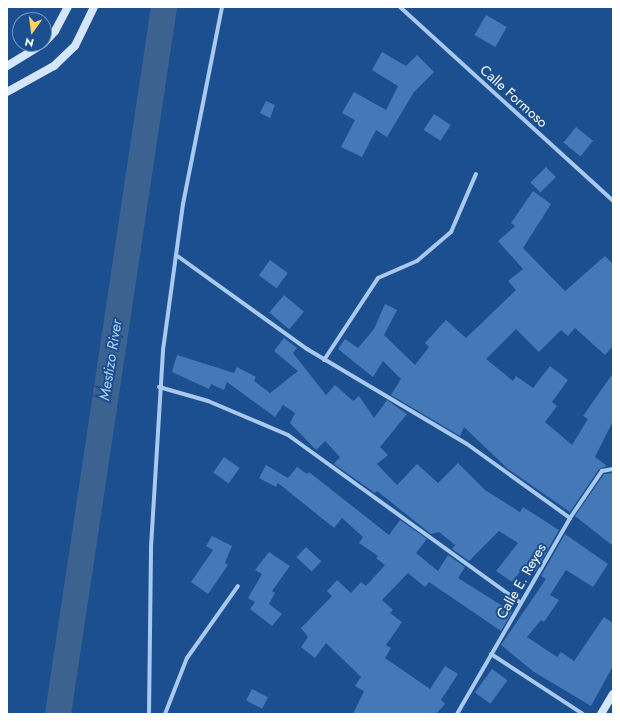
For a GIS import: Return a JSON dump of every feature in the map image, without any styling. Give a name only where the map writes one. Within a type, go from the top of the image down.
[{"type":"main road","points":[[52,34],[68,7]]},
{"type":"main road","points":[[7,92],[54,66],[75,46],[94,7]]},
{"type":"main road","points":[[7,66],[29,52]]},
{"type":"main road","points":[[601,714],[613,694]]},
{"type":"street","points":[[150,714],[151,547],[159,387],[176,255],[222,7]]},
{"type":"street","name":"Calle Formoso","points":[[400,7],[613,201]]},
{"type":"street","points":[[324,360],[378,278],[417,261],[452,232],[476,174]]},
{"type":"street","points":[[176,255],[324,360],[467,444],[570,518]]},
{"type":"street","points":[[159,387],[208,401],[288,435],[520,603]]},
{"type":"street","name":"Calle E. Reyes","points":[[456,714],[570,518],[602,471],[613,469]]},
{"type":"street","points":[[165,714],[187,658],[238,586]]},
{"type":"street","points":[[491,654],[583,714]]},
{"type":"building","points":[[486,15],[507,27],[495,47],[474,35]]},
{"type":"building","points":[[382,52],[406,66],[417,55],[434,72],[414,92],[387,137],[376,130],[362,157],[341,147],[355,120],[342,113],[354,92],[386,110],[398,86],[372,70]]},
{"type":"building","points":[[266,101],[275,105],[270,118],[260,113]]},
{"type":"building","points":[[434,114],[451,125],[440,141],[424,130]]},
{"type":"building","points":[[576,127],[593,141],[581,156],[563,143]]},
{"type":"building","points":[[546,167],[556,177],[540,192],[530,183]]},
{"type":"building","points":[[533,191],[551,204],[523,248],[565,291],[605,256],[613,264],[613,346],[605,355],[575,328],[568,336],[561,330],[539,352],[516,329],[486,359],[513,381],[516,376],[533,388],[550,366],[568,380],[552,402],[557,406],[545,422],[572,445],[588,419],[583,416],[613,373],[613,421],[595,457],[607,466],[599,469],[570,512],[508,469],[464,427],[460,436],[391,395],[401,379],[383,361],[373,377],[338,349],[345,339],[358,348],[374,329],[385,304],[397,310],[384,335],[415,365],[429,347],[425,343],[446,320],[466,338],[516,290],[508,281],[523,269],[498,241],[515,226],[511,223]]},
{"type":"building","points":[[270,260],[288,273],[277,288],[259,275]]},
{"type":"building","points":[[284,295],[304,312],[289,329],[269,313]]},
{"type":"building","points":[[284,338],[297,348],[293,353],[326,395],[335,385],[353,401],[359,396],[374,418],[387,400],[407,414],[380,447],[388,455],[377,464],[397,485],[417,464],[438,483],[458,463],[485,490],[520,512],[523,507],[559,530],[535,572],[525,565],[512,582],[496,571],[518,543],[499,531],[469,561],[452,549],[455,545],[439,532],[431,534],[377,491],[375,493],[334,464],[340,457],[325,441],[316,450],[290,423],[295,413],[283,405],[275,417],[227,382],[224,390],[211,384],[209,389],[172,372],[177,355],[234,373],[237,367],[256,377],[254,381],[270,393],[298,371],[274,351]]},
{"type":"building","points":[[224,457],[240,468],[229,483],[213,473]]},
{"type":"building","points":[[266,465],[288,478],[297,467],[307,474],[309,472],[389,535],[400,520],[427,539],[416,553],[438,571],[448,555],[465,567],[458,578],[512,612],[501,631],[429,582],[425,587],[408,573],[382,600],[393,610],[390,613],[402,622],[386,645],[391,648],[385,658],[430,689],[445,666],[458,674],[441,700],[445,704],[436,714],[353,714],[364,691],[355,686],[361,677],[326,643],[315,658],[301,647],[308,637],[301,628],[332,596],[327,591],[337,580],[351,593],[361,582],[366,586],[385,565],[376,558],[378,556],[359,543],[363,537],[342,518],[334,528],[278,483],[276,487],[259,478]]},
{"type":"building","points":[[613,473],[613,546],[575,516],[604,474]]},
{"type":"building","points":[[565,534],[608,564],[593,587],[566,570],[550,595],[559,600],[544,622],[541,620],[527,637],[557,657],[561,652],[574,661],[604,617],[613,623],[613,666],[591,706],[534,672],[501,645],[546,579],[541,576]]},
{"type":"building","points":[[212,536],[232,546],[225,563],[228,565],[208,594],[191,582],[213,550],[206,546]]},
{"type":"building","points":[[306,547],[321,561],[312,572],[296,557]]},
{"type":"building","points":[[269,552],[290,566],[272,591],[275,593],[269,604],[282,614],[272,626],[250,609],[255,602],[248,598],[262,574],[255,570]]},
{"type":"building","points":[[492,669],[507,680],[490,704],[475,692]]},
{"type":"building","points":[[252,689],[268,697],[262,709],[246,701]]},
{"type":"waterway","name":"Mestizo River","points":[[58,714],[164,7]]}]
